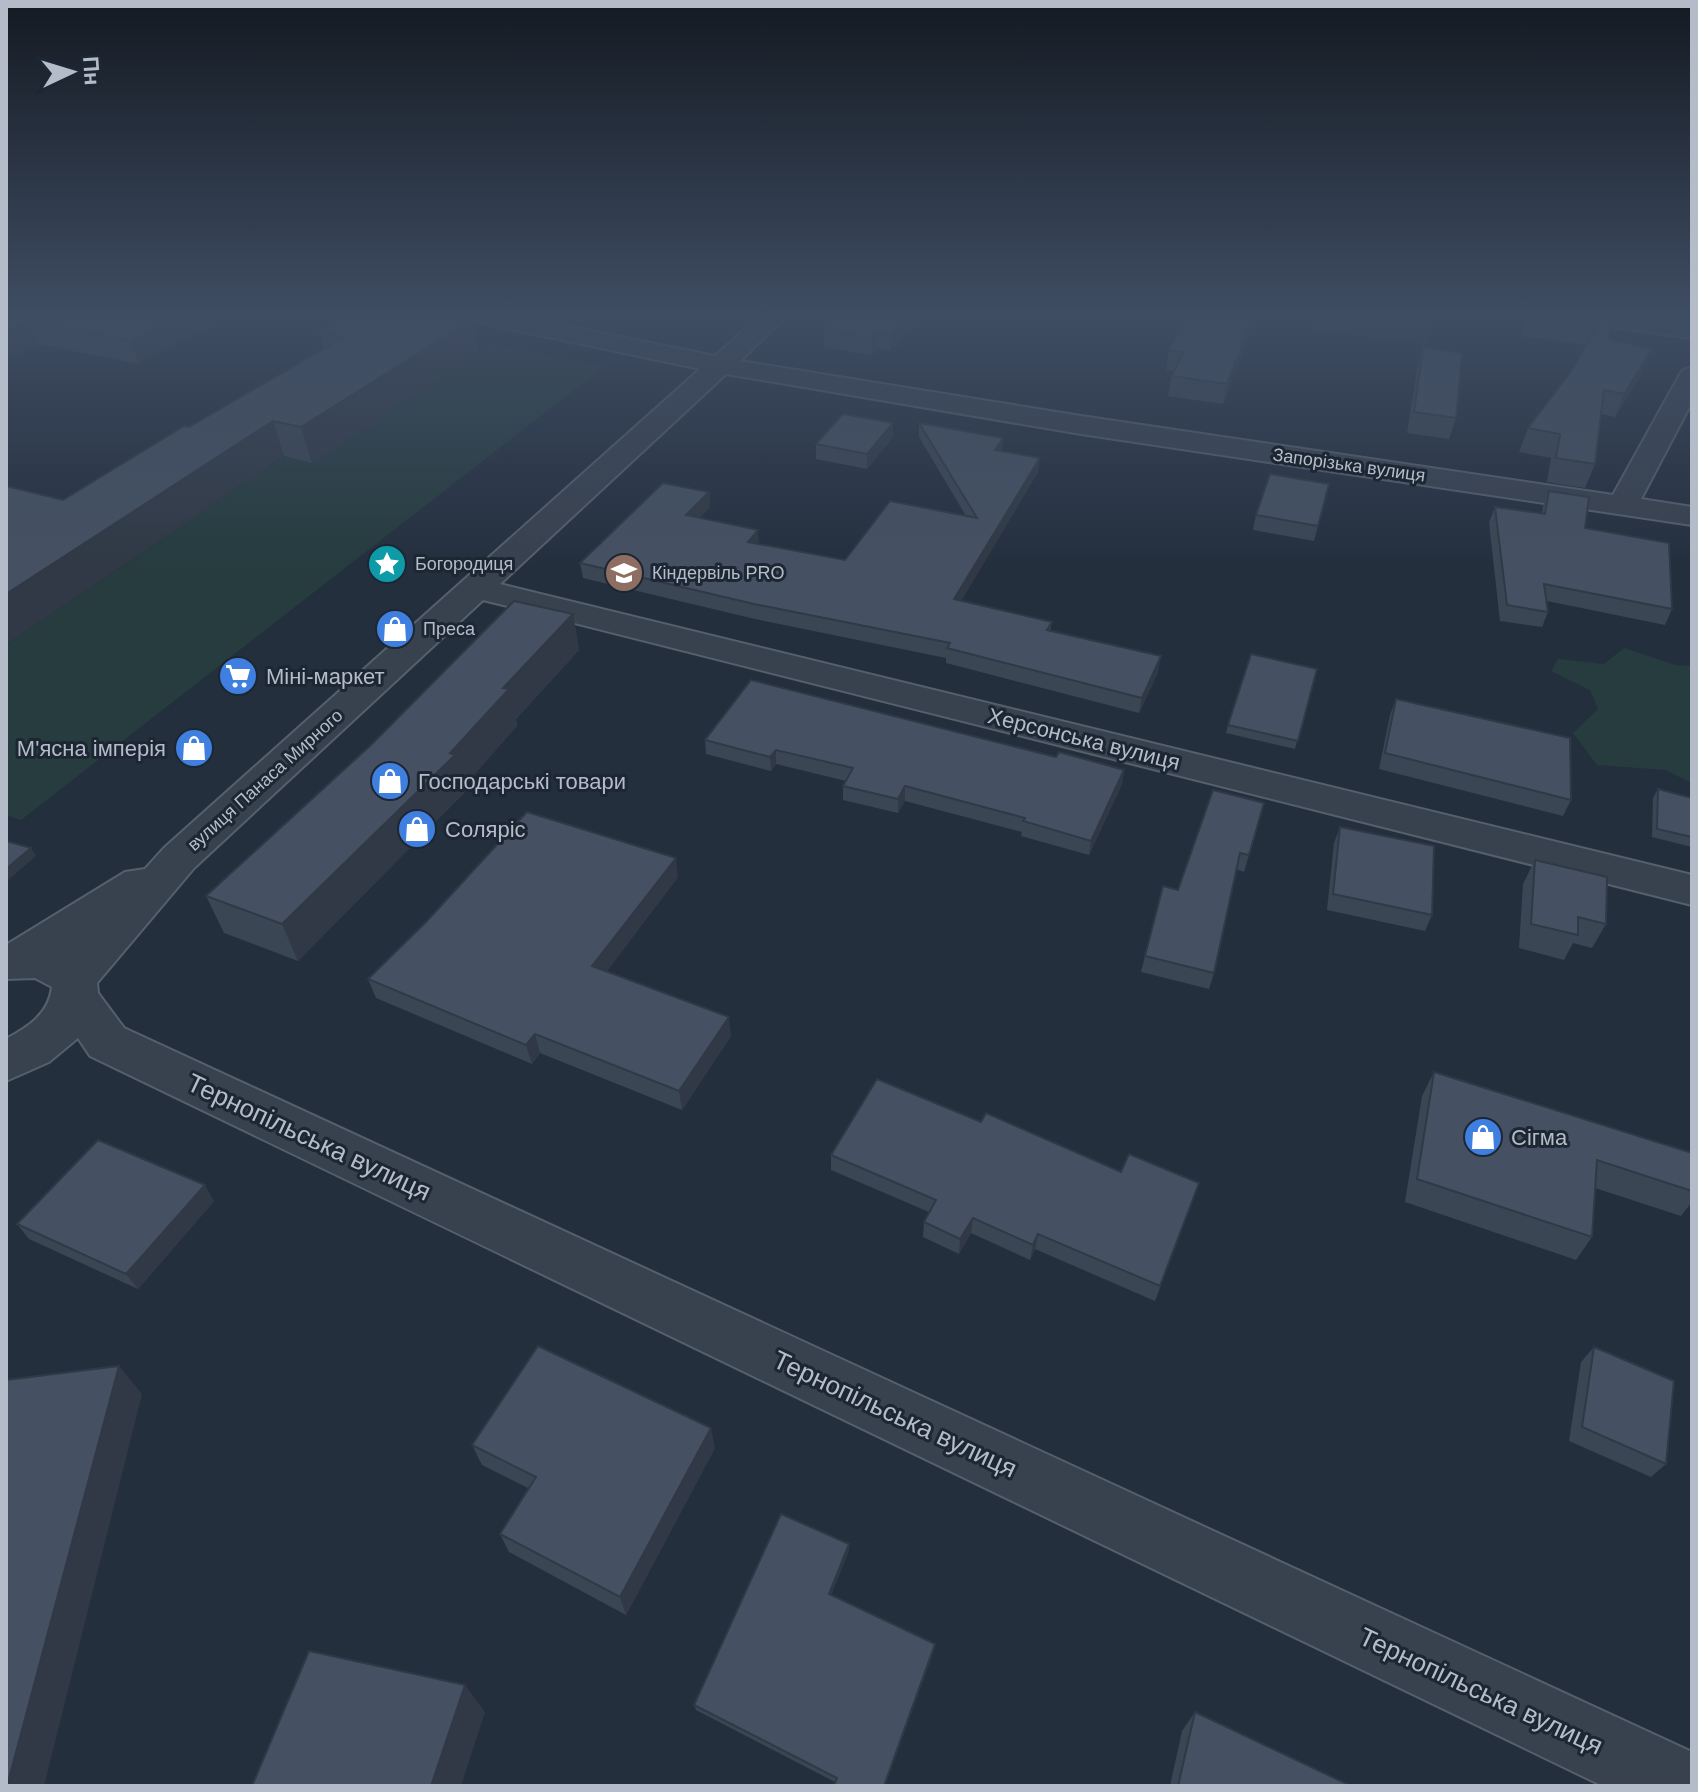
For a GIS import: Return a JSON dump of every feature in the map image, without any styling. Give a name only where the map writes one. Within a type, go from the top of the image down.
[{"type":"street","name":"вулиця Панаса Мирного","points":[[13,960],[179,858],[685,398]]},
{"type":"street","name":"Запорізька вулиця","points":[[918,398],[1066,423],[1692,516]]},
{"type":"street","points":[[1622,506],[1680,398]]},
{"type":"street","name":"Херсонська вулиця","points":[[476,588],[1692,890]]},
{"type":"street","name":"вулиця Панаса Мирного","points":[[85,1006],[179,858]]},
{"type":"street","name":"Тернопільська вулиця","points":[[13,960],[44,960],[62,967],[85,1006],[1683,1786]]},
{"type":"street","points":[[17,1056],[85,1006]]},
{"type":"green space","points":[[410,398],[564,398],[21,820],[6,815],[6,645],[284,456],[312,463]]},
{"type":"green space","points":[[1624,648],[1675,665],[1692,666],[1692,783],[1665,770],[1597,765],[1573,733],[1598,709],[1590,690],[1551,671],[1558,659],[1604,664]]},
{"type":"building","points":[[240,398],[348,398],[301,427],[273,421],[6,594],[6,486],[63,500],[184,426],[189,427]]},
{"type":"building","points":[[1416,398],[1458,398],[1456,418],[1414,412]]},
{"type":"building","points":[[1551,398],[1603,398],[1595,464],[1556,458],[1560,434],[1528,428]]},
{"type":"building","points":[[843,414],[893,423],[867,454],[816,444]]},
{"type":"building","points":[[919,423],[1003,438],[995,450],[1040,458],[954,599],[1052,622],[1047,630],[1161,656],[1142,698],[947,648],[950,643],[754,604],[580,563],[663,483],[709,492],[686,515],[758,530],[748,542],[845,560],[890,501],[977,518]]},
{"type":"building","points":[[1270,474],[1329,484],[1318,526],[1256,515]]},
{"type":"building","points":[[1549,491],[1589,497],[1585,528],[1669,543],[1672,609],[1544,584],[1548,612],[1507,605],[1495,507],[1545,514]]},
{"type":"building","points":[[514,601],[573,614],[503,688],[509,689],[450,753],[455,755],[282,924],[206,896],[371,745]]},
{"type":"building","points":[[1251,654],[1317,669],[1298,741],[1228,725]]},
{"type":"building","points":[[751,680],[1056,757],[1059,752],[1124,770],[1091,841],[1023,821],[1025,818],[905,786],[898,799],[843,786],[853,768],[776,750],[770,757],[705,740]]},
{"type":"building","points":[[1396,699],[1570,738],[1571,800],[1385,753]]},
{"type":"building","points":[[1658,789],[1692,798],[1692,837],[1657,829]]},
{"type":"building","points":[[1213,790],[1264,803],[1249,855],[1240,853],[1214,973],[1145,956],[1163,886],[1178,890]]},
{"type":"building","points":[[527,812],[676,858],[592,966],[729,1017],[679,1091],[535,1034],[526,1045],[368,979],[427,921]]},
{"type":"building","points":[[1340,827],[1434,846],[1432,915],[1333,894]]},
{"type":"building","points":[[6,841],[31,848],[6,869]]},
{"type":"building","points":[[1535,860],[1607,877],[1606,924],[1578,917],[1578,935],[1531,924]]},
{"type":"building","name":"Сігма","points":[[1434,1072],[1692,1153],[1692,1191],[1597,1160],[1592,1237],[1417,1179]]},
{"type":"building","points":[[877,1079],[981,1122],[986,1113],[1121,1172],[1129,1154],[1199,1183],[1160,1286],[1038,1234],[1033,1245],[973,1218],[960,1239],[924,1222],[936,1200],[831,1155]]},
{"type":"building","points":[[98,1140],[205,1185],[126,1274],[17,1224]]},
{"type":"building","points":[[538,1346],[711,1428],[620,1597],[500,1534],[536,1477],[472,1445]]},
{"type":"building","points":[[1594,1347],[1674,1381],[1666,1464],[1582,1427]]},
{"type":"building","points":[[119,1366],[7,1786],[6,1786],[6,1380]]},
{"type":"building","points":[[781,1514],[849,1544],[829,1594],[935,1644],[884,1786],[834,1786],[837,1778],[694,1705]]},
{"type":"building","points":[[309,1651],[465,1685],[431,1786],[252,1786]]},
{"type":"building","points":[[1195,1712],[1351,1786],[1178,1786]]},
{"type":"place","name":"Богородиця","points":[[387,564]]},
{"type":"place","name":"Кіндервіль PRO","points":[[624,573]]},
{"type":"place","name":"Преса","points":[[395,629]]},
{"type":"place","name":"Міні-маркет","points":[[238,676]]},
{"type":"place","name":"М'ясна імперія","points":[[194,748]]},
{"type":"place","name":"Господарські товари","points":[[390,781]]},
{"type":"place","name":"Соляріс","points":[[417,829]]},
{"type":"place","name":"Сігма","points":[[1483,1137]]}]
